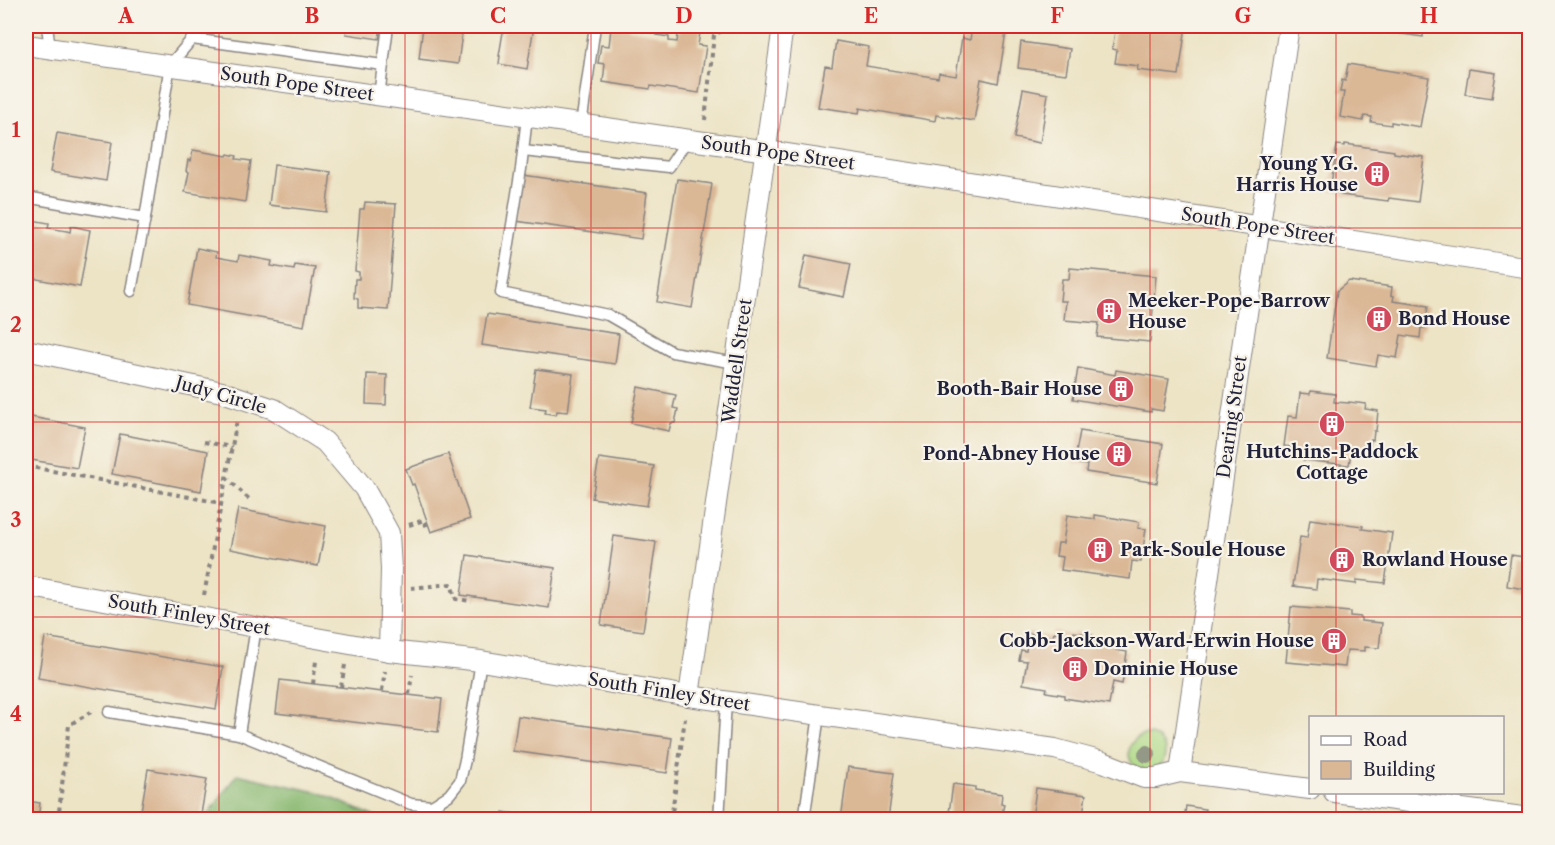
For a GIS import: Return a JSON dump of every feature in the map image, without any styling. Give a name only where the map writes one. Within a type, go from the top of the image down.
[{"type":"street","name":"Waddell Street","points":[[688,705],[783,26]]},
{"type":"street","name":"Dearing Street","points":[[1180,772],[1288,26]]},
{"type":"street","name":"South Pope Street","points":[[26,45],[766,151],[1530,268]]},
{"type":"street","name":"Judy Circle","points":[[26,351],[222,392],[274,409],[325,442],[364,488],[389,533],[391,569],[387,659]]},
{"type":"street","name":"South Finley Street","points":[[26,585],[256,627],[387,659],[481,661],[688,705],[726,702],[1055,749],[1103,762],[1143,778],[1155,778],[1180,772],[1309,789]]},
{"type":"street","points":[[1349,794],[1530,818]]},
{"type":"lane","points":[[47,26],[50,49]]},
{"type":"lane","points":[[131,291],[170,65],[192,39],[194,26]]},
{"type":"lane","points":[[379,96],[388,26]]},
{"type":"lane","points":[[581,125],[595,26]]},
{"type":"lane","points":[[192,39],[383,65]]},
{"type":"lane","points":[[527,117],[501,293],[608,315],[672,352],[736,363]]},
{"type":"lane","points":[[523,151],[669,167],[695,141]]},
{"type":"lane","points":[[26,197],[145,218]]},
{"type":"lane","points":[[239,734],[256,627]]},
{"type":"lane","points":[[109,712],[239,734],[411,804],[432,806],[449,795],[460,781],[481,661]]},
{"type":"lane","points":[[718,819],[726,702]]},
{"type":"lane","points":[[804,819],[819,715]]},
{"type":"path","points":[[695,141],[714,35],[731,26]]},
{"type":"path","points":[[203,599],[239,411]]},
{"type":"path","points":[[204,442],[231,447]]},
{"type":"path","points":[[26,466],[221,503]]},
{"type":"path","points":[[226,477],[251,501]]},
{"type":"path","points":[[408,526],[424,520],[427,528]]},
{"type":"path","points":[[408,588],[451,584],[456,599],[472,601]]},
{"type":"path","points":[[313,684],[317,657]]},
{"type":"path","points":[[382,691],[387,659]]},
{"type":"path","points":[[341,687],[345,661]]},
{"type":"path","points":[[410,694],[413,672]]},
{"type":"path","points":[[671,819],[688,705]]},
{"type":"path","points":[[58,819],[69,725],[92,711],[109,718],[109,712]]},
{"type":"green space","points":[[1147,735],[1160,740],[1165,753],[1160,766],[1147,771],[1134,766],[1129,753],[1134,740]]},
{"type":"green space","points":[[237,774],[321,793],[379,819],[205,819]]},
{"type":"building","points":[[331,26],[381,26],[379,39],[346,34],[347,29]]},
{"type":"building","points":[[423,26],[463,26],[458,64],[419,59]]},
{"type":"building","points":[[504,26],[534,26],[527,69],[499,64]]},
{"type":"building","points":[[616,26],[658,34],[669,37],[669,41],[677,42],[679,26],[717,26],[717,29],[701,27],[698,45],[706,46],[699,93],[603,82],[605,64],[598,63],[601,45],[609,46],[611,28]]},
{"type":"building","points":[[972,26],[1007,26],[998,83],[981,79],[974,121],[936,115],[935,121],[860,108],[859,113],[818,107],[825,66],[832,67],[836,41],[869,47],[866,66],[938,78],[939,73],[956,76],[962,38],[970,40]]},
{"type":"building","points":[[1116,26],[1186,26],[1179,75],[1137,70],[1138,66],[1115,63],[1117,50],[1112,49]]},
{"type":"building","points":[[1368,26],[1424,26],[1423,37],[1367,29]]},
{"type":"building","points":[[1021,42],[1070,49],[1066,74],[1018,68]]},
{"type":"building","points":[[1348,64],[1429,77],[1420,127],[1391,122],[1391,125],[1371,122],[1372,117],[1364,116],[1363,121],[1340,117],[1344,92],[1340,92]]},
{"type":"building","points":[[1469,69],[1496,73],[1492,98],[1465,94]]},
{"type":"building","points":[[1023,89],[1048,94],[1040,143],[1014,138]]},
{"type":"building","points":[[26,128],[32,129],[27,157],[26,157]]},
{"type":"building","points":[[57,133],[112,142],[106,181],[50,172]]},
{"type":"building","name":"Young Y.G. Harris House","points":[[1345,144],[1424,157],[1418,202],[1389,198],[1388,201],[1341,195],[1341,193],[1330,191],[1337,145],[1345,146]]},
{"type":"building","points":[[193,150],[227,156],[228,154],[237,156],[236,159],[251,161],[245,202],[185,192],[189,172],[186,171],[188,160],[191,161]]},
{"type":"building","points":[[274,165],[331,172],[326,212],[269,205]]},
{"type":"building","points":[[523,175],[647,193],[641,239],[516,221]]},
{"type":"building","points":[[677,179],[712,184],[692,308],[657,302]]},
{"type":"building","points":[[365,202],[396,204],[388,310],[358,308],[358,299],[354,298],[355,279],[359,279],[359,272],[355,271],[360,209],[364,209]]},
{"type":"building","points":[[26,219],[49,223],[48,228],[70,232],[71,226],[90,230],[80,287],[26,277]]},
{"type":"building","points":[[197,248],[217,252],[216,257],[238,261],[239,255],[272,261],[271,266],[294,270],[295,265],[315,268],[304,326],[187,305]]},
{"type":"building","points":[[806,255],[851,264],[844,297],[799,288]]},
{"type":"building","name":"Meeker-Pope-Barrow House","points":[[1070,268],[1156,276],[1150,342],[1097,337],[1099,323],[1064,320],[1066,301],[1060,301],[1062,279],[1069,279]]},
{"type":"building","name":"Bond House","points":[[1349,281],[1392,287],[1393,301],[1428,306],[1425,328],[1421,328],[1420,338],[1401,335],[1397,358],[1378,355],[1376,366],[1327,358],[1337,291]]},
{"type":"building","points":[[487,314],[619,334],[615,364],[482,345]]},
{"type":"building","name":"Booth-Bair House","points":[[1078,368],[1115,375],[1116,370],[1169,379],[1163,411],[1151,409],[1151,412],[1073,399]]},
{"type":"building","points":[[536,369],[573,374],[568,412],[557,411],[556,415],[545,413],[546,409],[530,407]]},
{"type":"building","points":[[367,374],[387,375],[386,405],[366,404]]},
{"type":"building","points":[[638,387],[676,395],[673,408],[678,409],[675,423],[671,423],[669,431],[631,423]]},
{"type":"building","name":"Hutchins-Paddock Cottage","points":[[1311,391],[1335,394],[1334,402],[1366,404],[1365,409],[1378,411],[1376,431],[1374,431],[1373,440],[1371,439],[1369,455],[1351,453],[1349,465],[1303,460],[1304,453],[1290,452],[1291,447],[1284,446],[1288,416],[1297,417],[1300,393],[1310,394]]},
{"type":"building","points":[[26,416],[85,427],[77,468],[26,459]]},
{"type":"building","name":"Pond-Abney House","points":[[1080,431],[1163,444],[1157,483],[1086,472],[1087,465],[1074,463]]},
{"type":"building","points":[[120,434],[208,451],[201,491],[112,474]]},
{"type":"building","points":[[448,454],[470,519],[431,532],[414,484],[412,485],[406,469]]},
{"type":"building","points":[[599,458],[654,466],[647,506],[592,498]]},
{"type":"building","points":[[238,509],[326,526],[318,566],[230,549]]},
{"type":"building","name":"Park-Soule House","points":[[1067,515],[1095,519],[1095,515],[1139,522],[1138,528],[1146,529],[1141,562],[1132,561],[1130,579],[1061,570],[1063,557],[1056,556],[1058,543],[1063,543]]},
{"type":"building","name":"Rowland House","points":[[1310,519],[1363,526],[1362,529],[1392,533],[1385,583],[1357,580],[1356,584],[1317,579],[1316,589],[1293,586],[1300,537],[1307,538]]},
{"type":"building","points":[[614,536],[656,542],[643,631],[601,625]]},
{"type":"building","points":[[467,555],[555,568],[549,608],[461,595]]},
{"type":"building","points":[[1511,555],[1530,558],[1530,590],[1507,586]]},
{"type":"building","name":"Cobb-Jackson-Ward-Erwin House","points":[[1291,607],[1350,612],[1350,616],[1361,617],[1361,621],[1382,623],[1379,648],[1365,647],[1365,651],[1347,650],[1345,667],[1286,662]]},
{"type":"building","name":"Dominie House","points":[[1054,632],[1092,635],[1092,641],[1117,645],[1116,650],[1127,652],[1122,684],[1113,682],[1109,705],[1064,698],[1064,695],[1046,692],[1047,688],[1023,684],[1027,661],[1019,660],[1021,650],[1026,651],[1028,633],[1053,637]]},
{"type":"building","points":[[45,637],[223,667],[216,709],[38,678]]},
{"type":"building","points":[[280,680],[442,699],[438,732],[276,713]]},
{"type":"building","points":[[518,716],[672,738],[667,773],[513,751]]},
{"type":"building","points":[[848,767],[894,773],[888,820],[841,820]]},
{"type":"building","points":[[148,769],[207,779],[200,820],[156,820],[140,817]]},
{"type":"building","points":[[953,784],[1002,794],[1001,803],[1004,804],[1001,820],[948,820]]},
{"type":"building","points":[[1036,788],[1086,795],[1082,820],[1032,820]]},
{"type":"building","points":[[26,801],[40,803],[38,820],[26,820]]},
{"type":"building","points":[[1186,806],[1205,809],[1204,813],[1240,818],[1240,820],[1184,820]]},
{"type":"building","points":[[503,812],[542,818],[542,820],[501,820]]},
{"type":"place","name":"Young Y.G. Harris House","points":[[1377,174]]},
{"type":"place","name":"Meeker-Pope-Barrow House","points":[[1109,311]]},
{"type":"place","name":"Bond House","points":[[1379,319]]},
{"type":"place","name":"Booth-Bair House","points":[[1121,389]]},
{"type":"place","name":"Hutchins-Paddock Cottage","points":[[1332,424]]},
{"type":"place","name":"Pond-Abney House","points":[[1119,454]]},
{"type":"place","name":"Park-Soule House","points":[[1100,550]]},
{"type":"place","name":"Rowland House","points":[[1342,560]]},
{"type":"place","name":"Cobb-Jackson-Ward-Erwin House","points":[[1334,641]]},
{"type":"place","name":"Dominie House","points":[[1075,669]]}]
